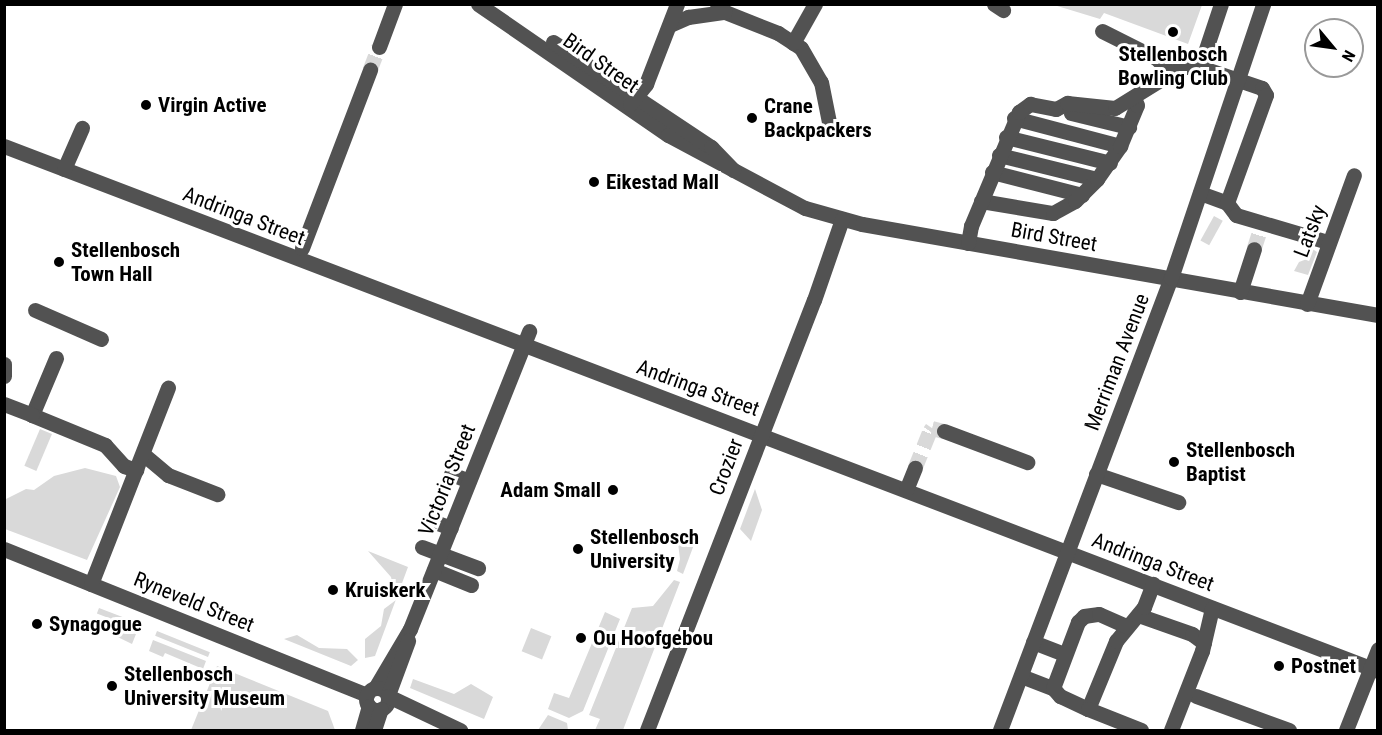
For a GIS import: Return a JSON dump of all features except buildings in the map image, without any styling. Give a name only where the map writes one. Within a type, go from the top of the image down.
[{"type":"street","points":[[379,47],[395,4]]},
{"type":"street","name":"Bird Street","points":[[478,4],[632,102],[721,154],[733,170],[805,208],[842,219],[968,243],[1377,315]]},
{"type":"street","name":"Bird Street","points":[[496,4],[632,102]]},
{"type":"street","points":[[632,102],[646,84],[677,4]]},
{"type":"street","points":[[793,43],[815,4]]},
{"type":"street","points":[[1200,67],[1221,4]]},
{"type":"street","name":"Merriman Avenue","points":[[1000,730],[1171,278],[1263,4]]},
{"type":"street","points":[[670,25],[688,17],[721,8],[778,33],[793,43],[818,74],[829,122]]},
{"type":"street","points":[[1102,31],[1156,58],[1169,71]]},
{"type":"street","points":[[968,243],[999,155],[1030,104],[1056,109],[1067,103],[1114,108],[1134,98],[1169,71],[1200,67],[1262,88],[1266,95],[1227,203]]},
{"type":"street","points":[[302,248],[370,70]]},
{"type":"street","points":[[1101,170],[1137,105],[1134,98]]},
{"type":"street","points":[[1056,109],[1101,170]]},
{"type":"street","points":[[64,169],[82,128]]},
{"type":"street","name":"Andringa Street","points":[[4,146],[1374,669]]},
{"type":"street","points":[[999,155],[1101,170]]},
{"type":"street","points":[[999,155],[1101,170]]},
{"type":"street","points":[[999,155],[1101,170]]},
{"type":"street","points":[[999,155],[1101,170]]},
{"type":"street","name":"Latsky","points":[[1307,304],[1354,175]]},
{"type":"street","points":[[1200,193],[1227,203],[1236,215],[1262,227],[1328,242]]},
{"type":"street","name":"Crozier","points":[[647,730],[762,434],[842,219]]},
{"type":"street","points":[[1240,292],[1254,249]]},
{"type":"street","points":[[35,310],[101,339]]},
{"type":"street","name":"Victoria Street","points":[[362,730],[402,664],[410,629],[529,331]]},
{"type":"street","points":[[32,415],[56,358]]},
{"type":"street","points":[[4,364],[4,376]]},
{"type":"street","points":[[91,584],[168,388]]},
{"type":"street","points":[[4,404],[105,445],[124,466],[136,470]]},
{"type":"street","points":[[944,431],[1027,462]]},
{"type":"street","points":[[143,454],[168,475],[217,494]]},
{"type":"street","points":[[906,490],[915,468]]},
{"type":"street","points":[[451,474],[469,482]]},
{"type":"street","points":[[1096,474],[1178,502]]},
{"type":"street","points":[[432,521],[451,528]]},
{"type":"street","points":[[422,547],[478,568]]},
{"type":"street","name":"Ryneveld Street","points":[[4,549],[379,700],[395,713],[412,711],[460,730]]},
{"type":"street","points":[[434,570],[471,585]]},
{"type":"street","points":[[1088,709],[1116,641],[1126,626],[1138,615],[1153,584]]},
{"type":"street","points":[[1171,730],[1204,643],[1212,608]]},
{"type":"street","points":[[1053,688],[1078,622],[1084,616],[1099,614],[1126,626]]},
{"type":"street","points":[[1138,615],[1192,634],[1204,643]]},
{"type":"street","points":[[1034,642],[1065,654]]},
{"type":"street","points":[[1346,730],[1374,669],[1377,648]]},
{"type":"street","points":[[1020,676],[1053,688],[1060,696],[1141,730]]},
{"type":"street","points":[[1196,696],[1288,730]]},
{"type":"street","name":"Victoria Street","points":[[374,730],[379,700]]},
{"type":"shaded area","name":"Stellenbosch Bowling Club","points":[[1202,4],[1188,44],[1104,13],[1100,19],[1054,5]]},
{"type":"shaded area","points":[[1214,216],[1223,221],[1209,245],[1200,240]]},
{"type":"shaded area","points":[[1311,248],[1317,252],[1308,275],[1294,271],[1299,262],[1307,259]]},
{"type":"shaded area","points":[[40,429],[52,434],[36,471],[24,466]]},
{"type":"shaded area","points":[[85,468],[116,476],[120,487],[87,560],[5,529],[6,499],[26,489],[34,490],[54,476]]},
{"type":"shaded area","points":[[755,489],[762,510],[751,541],[740,529]]},
{"type":"shaded area","points":[[677,535],[695,542],[683,574],[677,571],[680,559]]},
{"type":"shaded area","points":[[368,551],[408,567],[396,600],[391,577]]},
{"type":"shaded area","points":[[674,580],[680,582],[623,730],[595,730],[600,719],[589,715],[632,608],[653,606]]},
{"type":"shaded area","points":[[396,600],[375,656],[365,658],[365,639],[381,626],[384,609]]},
{"type":"shaded area","points":[[99,608],[140,624],[138,629],[97,614]]},
{"type":"shaded area","points":[[605,612],[620,619],[583,711],[569,718],[548,709],[554,693],[569,698]]},
{"type":"shaded area","points":[[96,617],[136,634],[132,644],[93,625]]},
{"type":"shaded area","points":[[531,628],[551,636],[542,659],[522,651]]},
{"type":"shaded area","points":[[157,631],[210,652],[208,657],[155,636]]},
{"type":"shaded area","points":[[297,635],[319,648],[347,649],[358,660],[351,666],[284,639]]},
{"type":"shaded area","points":[[153,640],[206,661],[203,669],[165,653],[163,657],[149,651]]},
{"type":"shaded area","points":[[217,666],[328,711],[335,730],[191,730]]},
{"type":"shaded area","points":[[413,679],[454,694],[471,684],[493,697],[484,719],[410,688]]},
{"type":"shaded area","points":[[548,715],[567,723],[568,730],[538,730]]},
{"type":"tunnel","points":[[370,70],[379,47]]},
{"type":"tunnel","points":[[1254,249],[1260,231]]},
{"type":"tunnel","points":[[915,468],[932,428],[944,431]]},
{"type":"place","name":"Stellenbosch Bowling Club","points":[[1173,32]]},
{"type":"place","name":"Virgin Active","points":[[146,105]]},
{"type":"place","name":"Crane Backpackers","points":[[752,118]]},
{"type":"place","name":"Eikestad Mall","points":[[594,182]]},
{"type":"place","name":"Stellenbosch Town Hall","points":[[59,262]]},
{"type":"place","name":"Stellenbosch Baptist","points":[[1174,462]]},
{"type":"place","name":"Adam Small","points":[[613,490]]},
{"type":"place","name":"Stellenbosch University","points":[[578,549]]},
{"type":"place","name":"Kruiskerk","points":[[333,590]]},
{"type":"place","name":"Synagogue","points":[[37,624]]},
{"type":"place","name":"Ou Hoofgebou","points":[[581,638]]},
{"type":"place","name":"Postnet","points":[[1279,666]]},
{"type":"place","name":"Stellenbosch University Museum","points":[[112,686]]}]
